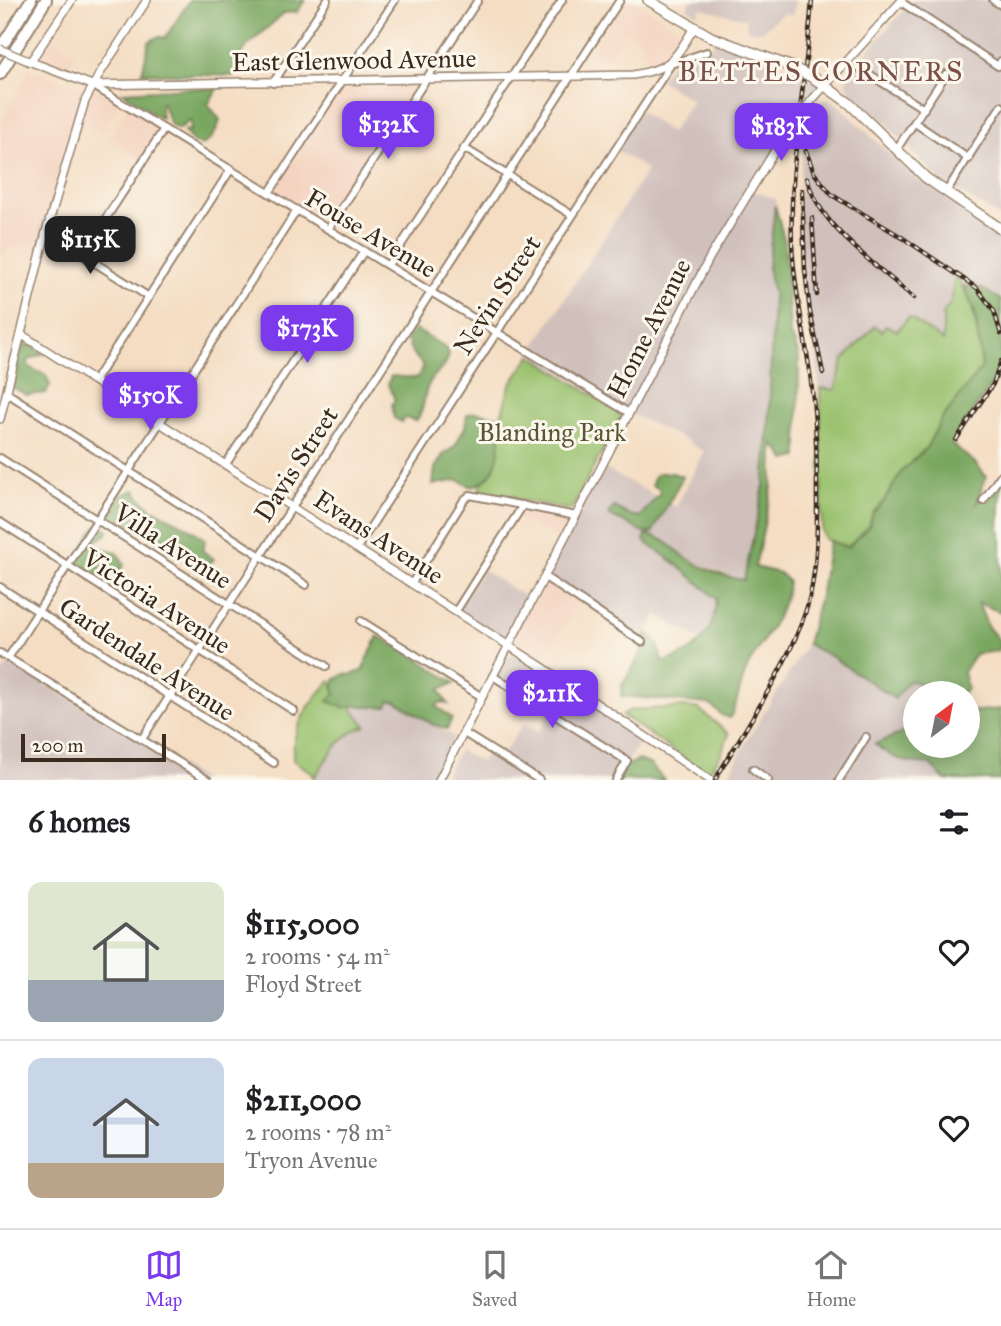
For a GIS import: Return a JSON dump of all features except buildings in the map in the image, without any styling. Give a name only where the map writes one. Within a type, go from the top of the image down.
[{"type":"highway","points":[[0,49],[31,0]]},
{"type":"highway","points":[[0,74],[46,0]]},
{"type":"main road","points":[[648,0],[694,28],[732,46],[792,67],[825,85],[857,110],[896,150],[946,192],[1001,229]]},
{"type":"street","points":[[28,61],[72,0]]},
{"type":"street","points":[[0,419],[46,232],[84,103],[92,85],[147,0]]},
{"type":"street","points":[[273,83],[327,0]]},
{"type":"street","points":[[269,193],[395,0]]},
{"type":"street","points":[[328,229],[478,0]]},
{"type":"street","points":[[388,265],[562,0]]},
{"type":"street","name":"Davis Street","points":[[142,739],[620,0]]},
{"type":"street","points":[[993,0],[1001,5]]},
{"type":"street","points":[[901,1],[998,65],[1001,61]]},
{"type":"street","name":"Home Avenue","points":[[439,780],[710,257],[786,132],[901,1]]},
{"type":"street","points":[[671,64],[694,28]]},
{"type":"street","name":"East Glenwood Avenue","points":[[0,49],[92,85],[633,75],[671,64]]},
{"type":"street","points":[[671,64],[706,52]]},
{"type":"street","name":"Nevin Street","points":[[357,548],[671,64]]},
{"type":"street","points":[[858,67],[924,109]]},
{"type":"street","points":[[896,150],[946,74]]},
{"type":"street","name":"Fouse Avenue","points":[[92,85],[629,413]]},
{"type":"street","points":[[946,192],[1001,106]]},
{"type":"street","points":[[915,122],[969,159]]},
{"type":"street","points":[[82,255],[164,129]]},
{"type":"street","points":[[464,148],[572,215]]},
{"type":"street","points":[[95,380],[231,169]]},
{"type":"street","points":[[9,658],[297,210]]},
{"type":"street","points":[[46,232],[149,297]]},
{"type":"street","points":[[226,464],[364,251]]},
{"type":"street","name":"Evans Avenue","points":[[22,335],[456,611],[710,780]]},
{"type":"street","points":[[6,393],[306,585]]},
{"type":"street","name":"Villa Avenue","points":[[0,458],[326,666]]},
{"type":"street","points":[[983,501],[1001,475]]},
{"type":"street","points":[[412,583],[467,497],[476,495],[576,516]]},
{"type":"street","points":[[456,611],[523,505]]},
{"type":"street","name":"Victoria Avenue","points":[[0,522],[294,711]]},
{"type":"street","points":[[545,577],[642,642]]},
{"type":"street","name":"Gardendale Avenue","points":[[0,587],[274,763]]},
{"type":"street","points":[[361,621],[373,634],[482,697]]},
{"type":"street","points":[[0,653],[208,780]]},
{"type":"street","points":[[493,676],[627,761],[616,780]]},
{"type":"street","points":[[464,733],[539,780]]},
{"type":"street","points":[[839,780],[866,737]]},
{"type":"street","points":[[752,769],[768,780]]},
{"type":"shaded area","points":[[625,0],[634,0],[660,17],[676,28],[680,37],[670,53],[651,66],[642,41],[626,31],[605,61],[590,53]]},
{"type":"shaded area","points":[[692,0],[795,0],[793,15],[783,13],[762,31],[747,31],[746,19],[701,8],[697,14],[687,8]]},
{"type":"shaded area","points":[[913,0],[1001,0],[1001,218],[939,179],[877,114],[850,91],[846,82],[848,73]]},
{"type":"shaded area","points":[[49,38],[75,53],[68,72],[39,59],[38,56]]},
{"type":"shaded area","points":[[717,39],[825,85],[795,120],[750,190],[776,199],[768,267],[773,294],[769,425],[764,486],[744,581],[688,559],[658,536],[644,541],[716,598],[715,611],[702,641],[656,614],[642,642],[545,577],[600,466],[676,507],[704,452],[684,439],[629,413],[530,353],[647,170],[615,149],[640,111],[671,133],[692,100],[660,80],[671,64],[706,52]]},
{"type":"shaded area","points":[[29,68],[81,88],[85,92],[38,245],[13,247],[0,257],[0,126]]},
{"type":"shaded area","points":[[92,85],[119,102],[102,133],[79,122]]},
{"type":"shaded area","points":[[414,86],[327,221],[276,190],[343,87]]},
{"type":"shaded area","points":[[824,98],[829,98],[839,106],[914,177],[1001,235],[1001,300],[982,289],[964,287],[979,331],[859,395],[820,388],[801,260],[799,203],[804,122]]},
{"type":"shaded area","points":[[128,107],[164,129],[143,161],[109,137]]},
{"type":"shaded area","points":[[523,505],[576,516],[563,542],[516,517]]},
{"type":"shaded area","points":[[483,570],[532,601],[509,646],[456,611]]},
{"type":"shaded area","points":[[545,577],[581,602],[539,665],[509,646]]},
{"type":"shaded area","points":[[807,644],[832,657],[895,699],[903,688],[903,733],[875,744],[913,764],[931,764],[945,780],[726,780],[747,740]]},
{"type":"shaded area","points":[[508,656],[523,656],[641,738],[618,780],[443,780],[459,750],[481,762],[487,751],[504,752],[524,723],[539,732],[548,714],[496,676]]},
{"type":"shaded area","points":[[10,663],[204,780],[0,780],[0,675]]},
{"type":"shaded area","points":[[389,701],[396,701],[454,737],[433,780],[315,780],[338,744],[352,730],[366,726],[350,706],[353,704],[377,709]]},
{"type":"green space","points":[[190,0],[305,0],[297,12],[284,13],[248,45],[238,59],[234,76],[142,73],[149,42],[159,36],[165,38]]},
{"type":"green space","points":[[218,89],[208,104],[220,120],[219,124],[211,138],[201,145],[194,143],[184,131],[191,130],[190,120],[179,129],[169,122],[162,103],[162,118],[123,92]]},
{"type":"green space","points":[[775,205],[785,243],[790,336],[799,358],[798,457],[785,460],[773,444],[772,488],[755,567],[779,573],[788,581],[782,606],[746,671],[730,718],[709,704],[621,696],[622,685],[640,656],[647,632],[658,644],[662,662],[694,648],[707,632],[715,611],[716,598],[644,541],[646,535],[662,540],[706,568],[744,580],[764,486],[769,425],[773,294],[768,267]]},
{"type":"green space","points":[[955,276],[972,308],[982,367],[941,420],[927,447],[902,471],[884,501],[873,513],[869,526],[848,547],[825,539],[822,531],[820,388],[835,390],[844,359],[875,326],[882,331],[886,325],[897,331],[909,317],[943,341],[943,314],[951,302]]},
{"type":"green space","points":[[964,286],[982,289],[1001,300],[1001,384],[996,378],[951,444],[974,462],[986,476],[976,504],[995,488],[1001,479],[1001,612],[978,603],[988,627],[1001,643],[997,651],[975,654],[963,672],[965,681],[903,681],[903,688],[895,699],[832,657],[807,644],[821,592],[829,541],[848,547],[869,526],[873,513],[884,501],[902,471],[927,447],[941,420],[982,367],[975,312]]},
{"type":"green space","points":[[415,329],[444,347],[449,354],[428,387],[416,421],[405,418],[402,422],[394,418],[392,404],[395,400],[388,384],[391,376],[417,378],[424,366],[412,353],[407,339]]},
{"type":"green space","points":[[25,343],[39,349],[43,354],[30,359],[27,364],[46,375],[50,385],[46,393],[26,395],[14,388]]},
{"type":"green space","name":"Blanding Park","points":[[531,355],[622,414],[571,510],[479,492],[510,385]]},
{"type":"green space","points":[[476,412],[499,417],[500,438],[494,468],[489,476],[472,487],[458,480],[433,485],[435,468],[443,455],[455,446],[465,427],[467,414]]},
{"type":"green space","points":[[658,473],[673,473],[683,477],[652,533],[640,531],[608,514],[614,507],[640,517],[660,493],[659,489],[652,485],[654,476]]},
{"type":"green space","points":[[135,490],[150,507],[197,533],[205,540],[203,551],[214,559],[203,564],[186,550],[147,529],[134,527],[124,520],[113,519],[110,513],[120,496]]},
{"type":"green space","points":[[100,524],[108,530],[107,534],[96,541],[96,548],[117,552],[124,564],[122,569],[112,571],[104,562],[100,568],[102,575],[95,580],[75,565],[92,531]]},
{"type":"green space","points":[[378,636],[455,683],[439,690],[448,704],[441,702],[436,706],[452,718],[447,729],[432,724],[396,701],[389,701],[387,706],[381,707],[345,708],[328,701],[336,692],[333,687],[335,680],[344,674],[362,671]]},
{"type":"green space","points":[[330,681],[366,726],[342,740],[314,778],[312,773],[293,760],[293,749],[303,717]]},
{"type":"green space","points":[[686,707],[699,709],[729,734],[721,754],[707,774],[622,715],[631,710]]},
{"type":"green space","points":[[1001,709],[1001,780],[945,780],[930,764],[900,760],[875,744],[903,733],[903,758],[980,758],[980,711]]},
{"type":"green space","points":[[638,760],[650,764],[664,780],[618,780],[624,767]]},
{"type":"railway","points":[[715,780],[790,650],[807,607],[814,572],[817,524],[815,420],[792,243],[795,152],[812,0]]},
{"type":"railway","points":[[806,151],[814,173],[832,195],[903,238],[977,288],[994,311],[1001,334]]},
{"type":"railway","points":[[807,178],[814,196],[837,229],[867,259],[914,298]]},
{"type":"railway","points":[[802,190],[805,270],[810,312],[823,373]]},
{"type":"railway","points":[[812,218],[817,295]]},
{"type":"railway","points":[[956,440],[993,384],[1001,361]]},
{"type":"district","name":"BETTES CORNERS","points":[[821,71]]}]
